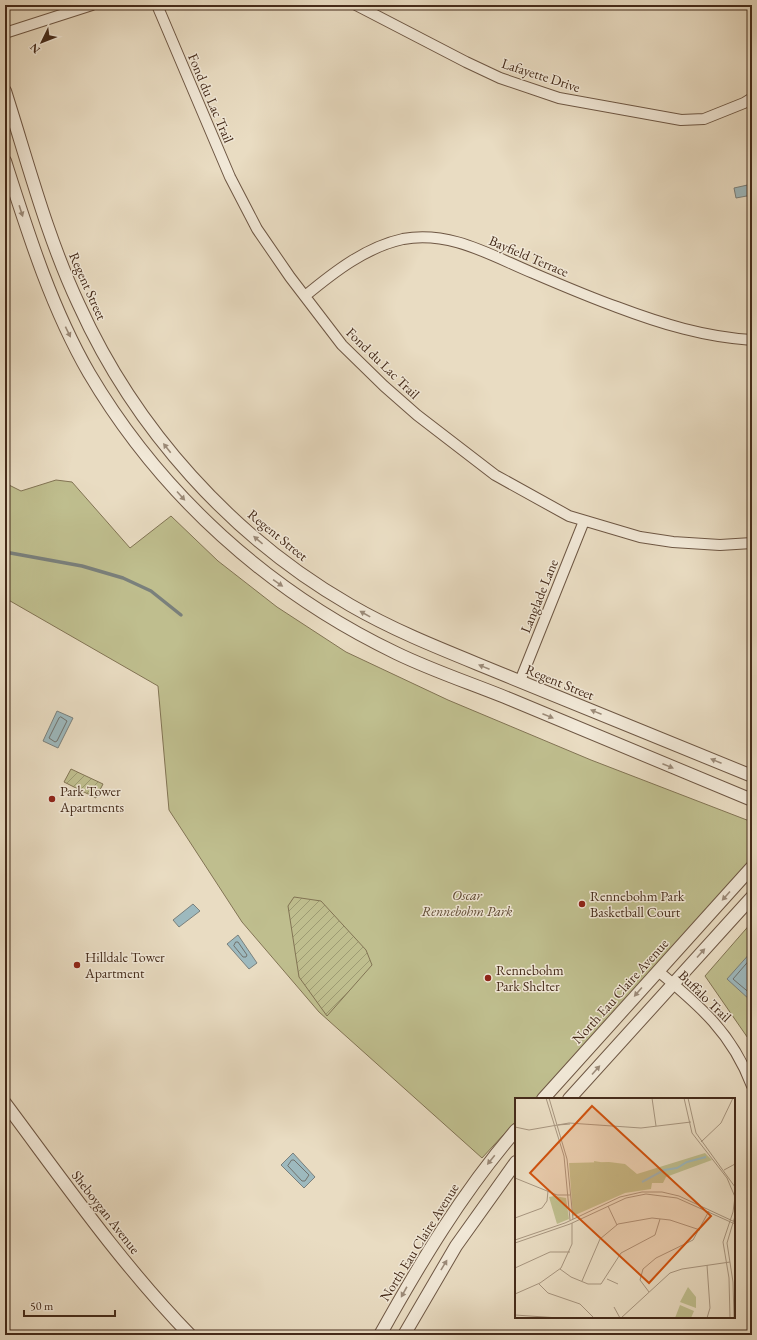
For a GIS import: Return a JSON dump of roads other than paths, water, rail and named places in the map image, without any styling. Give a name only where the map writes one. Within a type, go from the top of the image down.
[{"type":"street","points":[[5,33],[92,5]]},
{"type":"street","name":"Fond du Lac Trail","points":[[157,5],[230,177],[258,229],[305,296],[342,345],[384,386],[417,415],[495,475],[529,496],[569,516],[640,536],[673,542],[720,545],[752,543]]},
{"type":"street","name":"Lafayette Drive","points":[[356,5],[466,62],[506,80],[559,98],[681,120],[704,118],[744,103],[752,98]]},
{"type":"street","name":"Regent Street","points":[[5,91],[55,248],[79,306],[114,373],[141,415],[169,452],[214,499],[252,535],[322,588],[372,618],[406,634],[752,776]]},
{"type":"street","points":[[5,161],[36,256],[59,314],[89,373],[131,437],[153,465],[187,503],[242,556],[273,580],[336,622],[398,654],[752,800]]},
{"type":"street","name":"Bayfield Terrace","points":[[305,296],[322,281],[366,252],[404,239],[448,239],[482,250],[618,308],[679,329],[705,335],[752,340]]},
{"type":"street","name":"Langlade Lane","points":[[520,681],[584,521]]},
{"type":"street","points":[[512,701],[520,681]]},
{"type":"street","name":"North Eau Claire Avenue","points":[[544,1098],[752,867]]},
{"type":"street","points":[[570,1098],[752,897]]},
{"type":"street","name":"Buffalo Trail","points":[[658,971],[708,1014],[723,1032],[737,1054],[752,1086]]},
{"type":"street","name":"Sheboygan Avenue","points":[[5,1103],[116,1251],[145,1286],[190,1335]]},
{"type":"street","name":"North Eau Claire Avenue","points":[[380,1335],[414,1272],[448,1220],[489,1163],[515,1131]]},
{"type":"street","points":[[404,1335],[464,1234],[515,1163]]},
{"type":"water","points":[[752,184],[752,195],[736,198],[734,188]]},
{"type":"water","points":[[57,711],[73,718],[58,748],[43,741]]},
{"type":"water","points":[[193,904],[200,911],[179,927],[173,920]]},
{"type":"water","points":[[238,935],[257,963],[249,969],[227,944]]},
{"type":"water","points":[[752,951],[752,997],[750,1000],[727,979]]},
{"type":"water","points":[[293,1153],[315,1177],[304,1188],[281,1165]]},
{"type":"waterway","points":[[5,552],[82,566],[123,578],[151,591],[181,615]]},
{"type":"place","name":"Park Tower Apartments","points":[[52,799]]},
{"type":"place","name":"Rennebohm Park Basketball Court","points":[[582,904]]},
{"type":"place","name":"Hilldale Tower Apartment","points":[[77,965]]},
{"type":"place","name":"Rennebohm Park Shelter","points":[[488,978]]},
{"type":"park label","name":"Oscar Rennebohm Park","points":[[467,904]]}]
